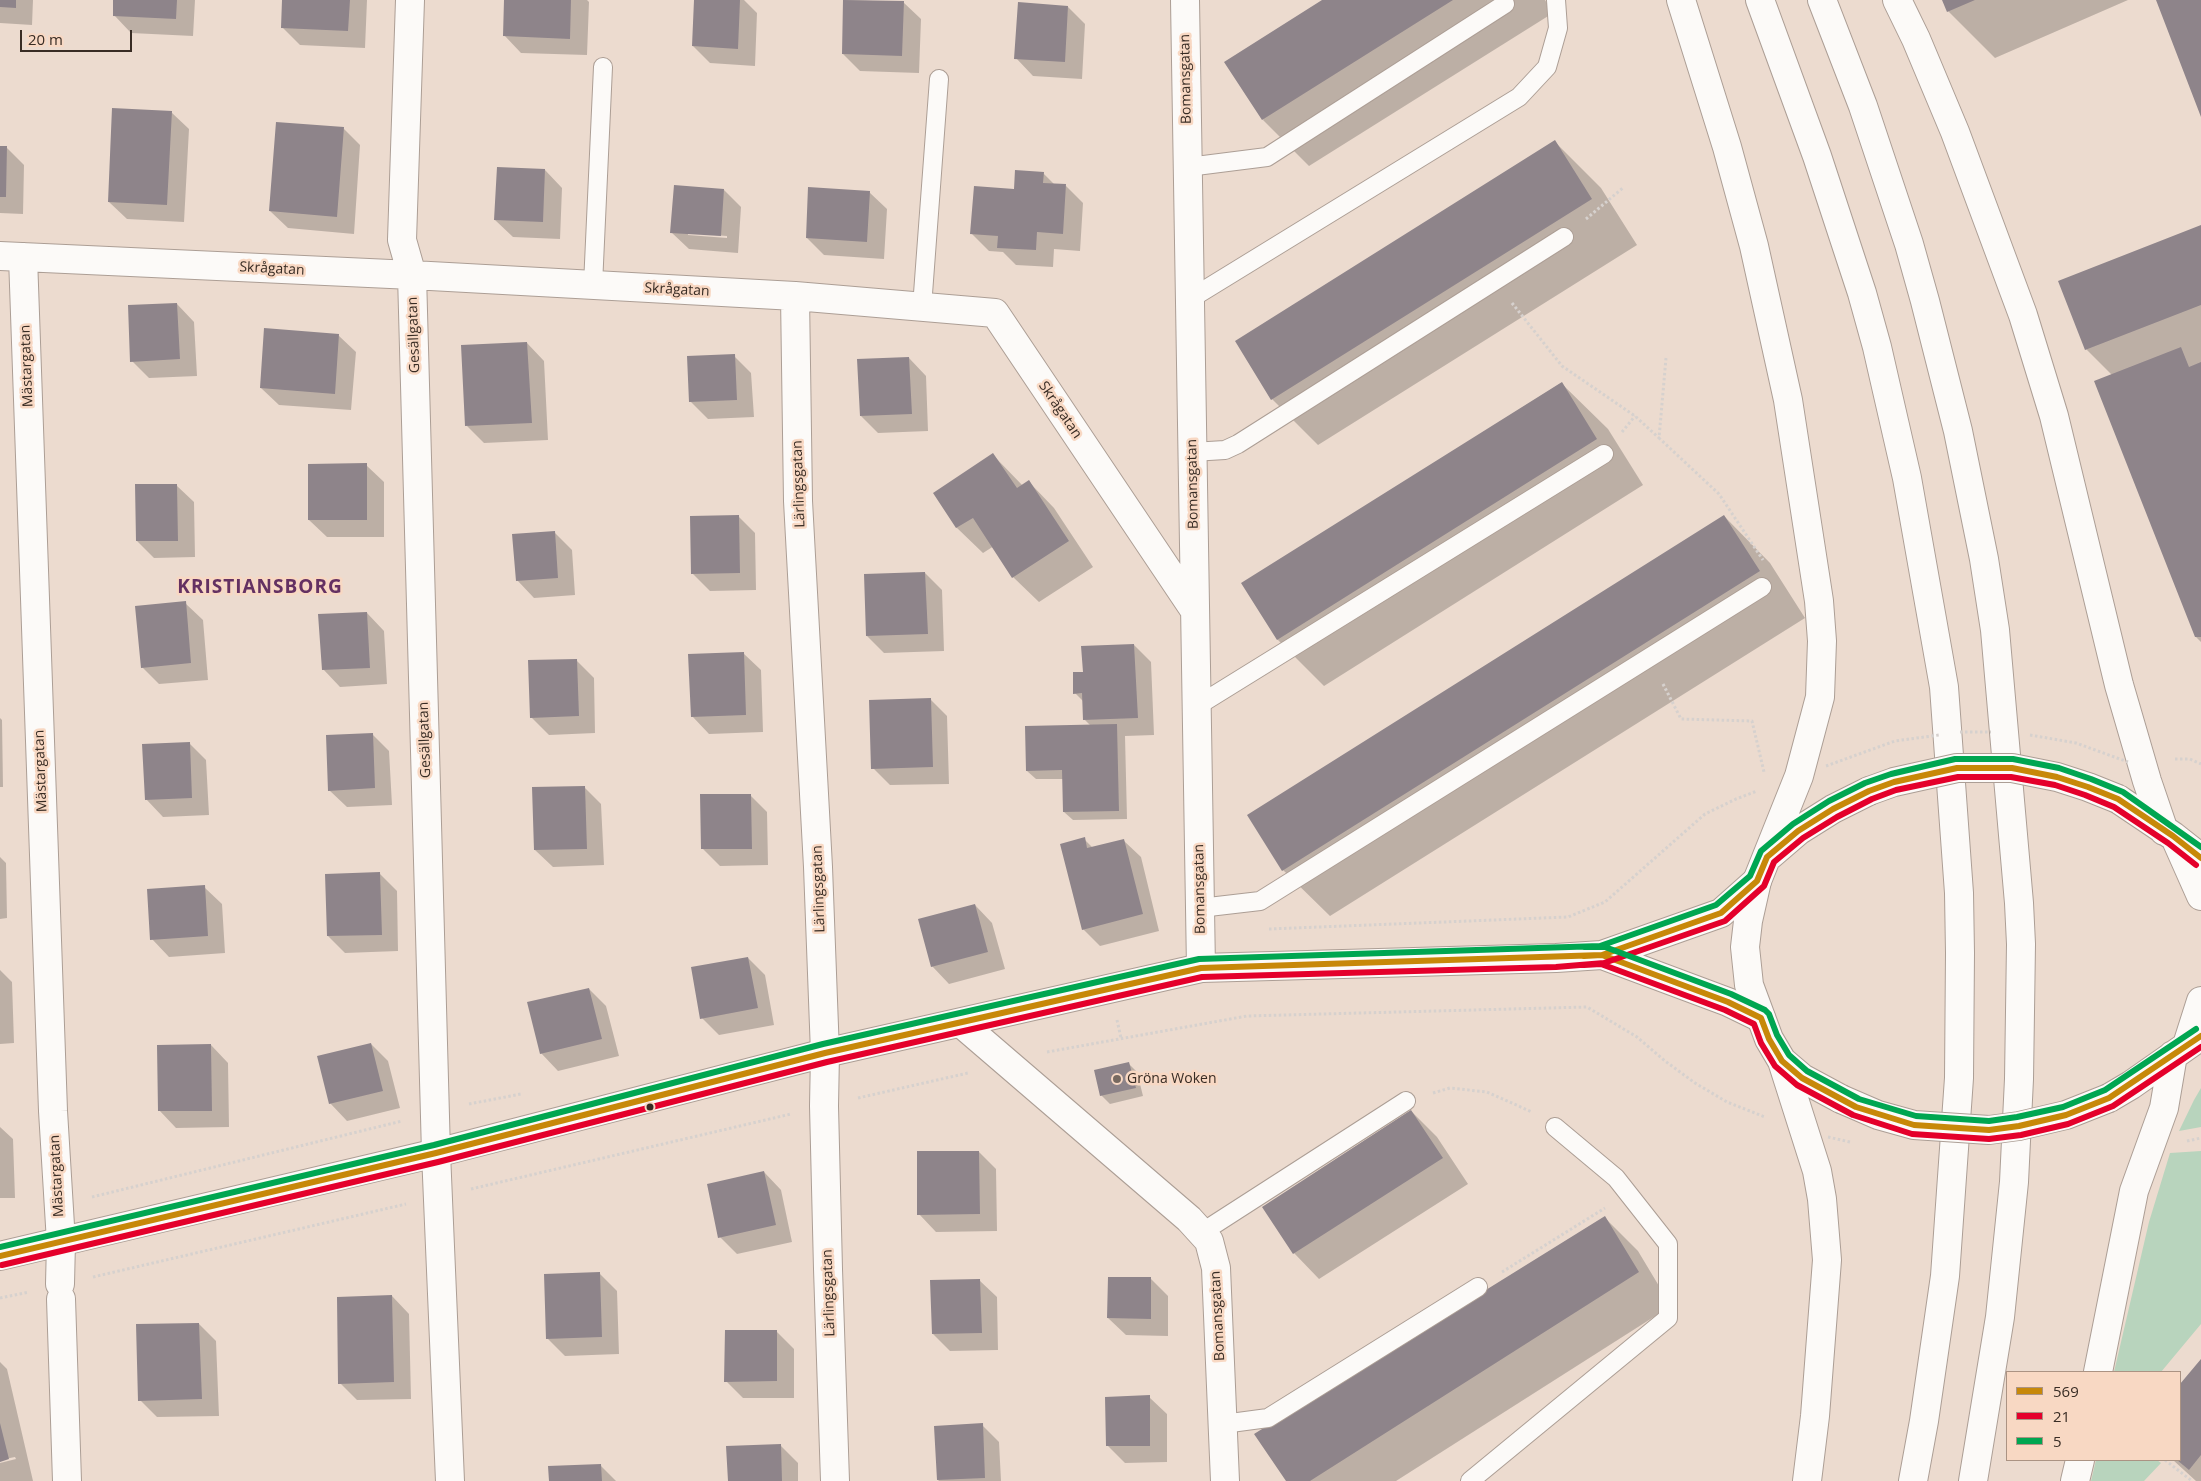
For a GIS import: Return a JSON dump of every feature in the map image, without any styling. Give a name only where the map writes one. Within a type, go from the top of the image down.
[{"type":"main road","name":"Gesällgatan","points":[[410,0],[402,240],[412,275],[436,1153],[450,1481]]},
{"type":"main road","points":[[1682,0],[1727,147],[1754,246],[1788,400],[1820,601],[1822,641],[1820,697],[1799,776],[1762,869],[1748,921],[1745,947],[1750,985],[1769,1039],[1782,1061],[1817,1134],[1817,1171],[1822,1199],[1827,1260],[1815,1416],[1807,1481]]},
{"type":"main road","points":[[1760,0],[1817,156],[1862,293],[1877,348],[1907,478],[1944,687],[1959,894],[1959,1078],[1945,1276],[1924,1421],[1913,1481]]},
{"type":"main road","points":[[1822,0],[1866,115],[1909,244],[1925,301],[1958,431],[1984,559],[1996,630],[2019,903],[2019,1079],[2014,1182],[2000,1317],[1974,1481]]},
{"type":"main road","points":[[1896,0],[1916,40],[1956,132],[2023,315],[2054,416],[2119,686],[2145,774],[2169,833],[2201,896]]},
{"type":"main road","name":"Bomansgatan","points":[[1190,3],[1188,167],[1201,968]]},
{"type":"main road","name":"Skrågatan","points":[[12,257],[412,275],[795,296],[995,313],[1195,611]]},
{"type":"main road","name":"Mästargatan","points":[[12,257],[61,1242],[67,1481]]},
{"type":"main road","name":"Lärlingsgatan","points":[[795,296],[798,501],[818,867],[825,1053],[824,1106],[835,1481]]},
{"type":"main road","points":[[0,1256],[436,1153],[825,1053],[962,1024],[1201,968],[1556,958],[1602,954],[1721,913],[1798,830],[1833,809],[1869,791],[1894,782],[1957,768],[2012,768],[2057,777],[2088,786],[2118,800],[2169,833],[2201,858]]},
{"type":"main road","points":[[1602,954],[1728,1002],[1761,1018]]},
{"type":"main road","points":[[2098,1371],[2134,1191],[2201,1001]]},
{"type":"main road","name":"Bomansgatan","points":[[962,1024],[1189,1219],[1209,1242],[1216,1268],[1225,1481]]},
{"type":"main road","points":[[1782,1061],[1802,1078],[1841,1099],[1878,1115],[1914,1125],[1989,1130],[2020,1126],[2066,1115],[2108,1098],[2187,1045]]},
{"type":"main road","points":[[2075,1481],[2080,1461]]},
{"type":"lane","points":[[1190,300],[1519,97],[1547,67],[1558,28],[1556,0]]},
{"type":"lane","points":[[1188,167],[1267,157],[1505,4]]},
{"type":"lane","points":[[593,285],[603,68]]},
{"type":"lane","points":[[922,307],[939,79]]},
{"type":"lane","points":[[1192,452],[1225,450],[1238,444],[1564,236]]},
{"type":"lane","points":[[1196,706],[1604,454]]},
{"type":"lane","points":[[1200,908],[1260,901],[1762,587]]},
{"type":"lane","points":[[1201,1234],[1406,1100]]},
{"type":"lane","points":[[1470,1481],[1668,1318],[1668,1244],[1616,1178],[1555,1127]]},
{"type":"lane","points":[[1224,1424],[1268,1418],[1478,1287]]},
{"type":"path","points":[[1564,236],[1624,187]]},
{"type":"path","points":[[1495,280],[1562,366],[1635,416],[1719,494],[1769,569],[1762,587]]},
{"type":"path","points":[[1659,438],[1666,358]]},
{"type":"path","points":[[1649,658],[1681,719],[1752,720],[1767,787]]},
{"type":"path","points":[[1260,930],[1316,926],[1568,917],[1605,902],[1705,814],[1736,799],[1826,766]]},
{"type":"path","points":[[1051,1051],[1247,1016],[1587,1007],[1637,1037],[1688,1078],[1727,1102],[1790,1128],[1817,1134]]},
{"type":"path","points":[[853,1100],[967,1073]]},
{"type":"path","points":[[1406,1100],[1450,1088],[1487,1092],[1529,1110],[1555,1127]]},
{"type":"path","points":[[462,1191],[795,1113]]},
{"type":"path","points":[[96,1196],[405,1120]]},
{"type":"path","points":[[1478,1287],[1628,1193]]},
{"type":"path","points":[[0,1298],[61,1291],[415,1202]]},
{"type":"path","points":[[2166,1461],[2192,1481]]},
{"type":"green space","points":[[2201,1088],[2201,1127],[2179,1131],[2194,1100]]},
{"type":"green space","points":[[2201,1151],[2201,1324],[2162,1371],[2114,1371],[2149,1222],[2170,1153]]},
{"type":"green space","points":[[2096,1461],[2158,1461],[2161,1463],[2144,1481],[2091,1481]]},
{"type":"building","points":[[0,0],[16,0],[16,8],[0,7]]},
{"type":"building","points":[[113,0],[177,0],[176,19],[113,16]]},
{"type":"building","points":[[282,0],[350,0],[348,31],[281,28]]},
{"type":"building","points":[[504,0],[571,0],[570,39],[503,36]]},
{"type":"building","points":[[694,0],[740,0],[738,49],[692,46]]},
{"type":"building","points":[[843,0],[904,1],[902,56],[842,54]]},
{"type":"building","points":[[1322,0],[1453,0],[1262,120],[1224,62]]},
{"type":"building","points":[[1942,0],[1975,0],[1947,12]]},
{"type":"building","points":[[2156,0],[2201,0],[2201,117]]},
{"type":"building","points":[[1018,2],[1068,6],[1065,62],[1014,59]]},
{"type":"building","points":[[112,108],[172,111],[167,205],[108,202]]},
{"type":"building","points":[[276,122],[344,127],[337,217],[269,211]]},
{"type":"building","points":[[1555,140],[1592,199],[1271,400],[1235,341]]},
{"type":"building","points":[[0,146],[7,146],[6,197],[0,197]]},
{"type":"building","points":[[497,167],[545,169],[543,222],[494,220]]},
{"type":"building","points":[[1015,170],[1044,172],[1043,183],[1066,184],[1063,234],[1037,232],[1036,250],[997,248],[998,236],[970,234],[974,186],[1014,189]]},
{"type":"building","points":[[674,185],[724,189],[721,236],[670,233]]},
{"type":"building","points":[[808,187],[870,191],[867,242],[806,238]]},
{"type":"building","points":[[2201,225],[2201,305],[2085,350],[2058,281]]},
{"type":"building","points":[[177,303],[180,359],[130,362],[128,305]]},
{"type":"building","points":[[264,328],[339,334],[335,394],[260,388]]},
{"type":"building","points":[[527,342],[532,423],[465,426],[461,345]]},
{"type":"building","points":[[2181,347],[2189,367],[2201,362],[2201,637],[2195,637],[2094,381]]},
{"type":"building","points":[[735,354],[737,400],[689,402],[687,356]]},
{"type":"building","points":[[909,357],[912,414],[860,416],[857,359]]},
{"type":"building","points":[[1562,382],[1597,439],[1277,640],[1241,583]]},
{"type":"building","points":[[993,453],[1017,488],[1029,480],[1069,541],[1012,578],[973,518],[956,528],[933,493]]},
{"type":"building","points":[[367,463],[367,520],[308,520],[308,464]]},
{"type":"building","points":[[135,484],[177,484],[178,541],[136,541]]},
{"type":"building","points":[[739,515],[740,573],[691,574],[690,516]]},
{"type":"building","points":[[1724,515],[1760,571],[1282,871],[1247,815]]},
{"type":"building","points":[[555,531],[558,578],[516,581],[512,534]]},
{"type":"building","points":[[925,572],[928,634],[866,636],[864,574]]},
{"type":"building","points":[[186,601],[191,663],[141,668],[135,606]]},
{"type":"building","points":[[367,612],[370,668],[322,670],[318,614]]},
{"type":"building","points":[[1134,644],[1138,718],[1083,720],[1082,693],[1073,694],[1073,672],[1083,672],[1081,646]]},
{"type":"building","points":[[744,652],[746,715],[691,717],[688,654]]},
{"type":"building","points":[[577,659],[579,716],[530,718],[528,660]]},
{"type":"building","points":[[931,698],[933,767],[871,769],[869,700]]},
{"type":"building","points":[[1117,724],[1119,811],[1063,812],[1062,770],[1026,771],[1025,726]]},
{"type":"building","points":[[373,733],[375,788],[328,791],[326,735]]},
{"type":"building","points":[[190,742],[192,798],[145,800],[142,744]]},
{"type":"building","points":[[585,786],[587,849],[534,850],[532,787]]},
{"type":"building","points":[[700,794],[751,794],[752,849],[701,849]]},
{"type":"building","points":[[1085,837],[1087,848],[1124,839],[1143,914],[1082,930],[1060,844]]},
{"type":"building","points":[[380,872],[382,935],[327,936],[325,874]]},
{"type":"building","points":[[205,885],[208,936],[150,940],[147,889]]},
{"type":"building","points":[[975,904],[988,952],[931,967],[918,919]]},
{"type":"building","points":[[748,957],[758,1008],[700,1019],[691,967]]},
{"type":"building","points":[[589,988],[602,1039],[540,1054],[527,1002]]},
{"type":"building","points":[[371,1043],[383,1091],[329,1104],[317,1056]]},
{"type":"building","points":[[211,1044],[212,1111],[158,1111],[157,1045]]},
{"type":"building","points":[[1129,1062],[1136,1088],[1100,1096],[1094,1070]]},
{"type":"building","points":[[1411,1110],[1443,1158],[1293,1254],[1262,1207]]},
{"type":"building","points":[[917,1151],[979,1151],[980,1214],[917,1215]]},
{"type":"building","points":[[764,1171],[776,1225],[718,1238],[707,1184]]},
{"type":"building","points":[[1605,1216],[1639,1272],[1310,1481],[1286,1481],[1254,1434]]},
{"type":"building","points":[[600,1272],[602,1337],[546,1339],[544,1274]]},
{"type":"building","points":[[1108,1277],[1151,1277],[1151,1319],[1107,1318]]},
{"type":"building","points":[[980,1279],[982,1333],[932,1334],[930,1280]]},
{"type":"building","points":[[392,1295],[394,1382],[338,1384],[337,1297]]},
{"type":"building","points":[[199,1323],[202,1399],[138,1401],[136,1324]]},
{"type":"building","points":[[725,1330],[777,1330],[777,1381],[724,1382]]},
{"type":"building","points":[[2201,1359],[2201,1455],[2189,1470],[2178,1461],[2181,1461],[2181,1383]]},
{"type":"building","points":[[1150,1395],[1150,1446],[1106,1446],[1105,1397]]},
{"type":"building","points":[[0,1423],[9,1459],[0,1462]]},
{"type":"building","points":[[983,1423],[985,1478],[937,1480],[934,1426]]},
{"type":"building","points":[[781,1444],[782,1481],[728,1481],[726,1446]]},
{"type":"building","points":[[601,1464],[602,1481],[549,1481],[548,1466]]},
{"type":"transit line","name":"5","points":[[0,1247],[434,1145],[823,1044],[1199,959],[1600,946],[1716,905],[1750,876],[1761,851],[1793,824],[1829,801],[1865,783],[1891,774],[1955,759],[2013,759],[2059,768],[2091,779],[2123,792],[2201,847]]},
{"type":"transit line","name":"569","points":[[0,1256],[436,1153],[825,1053],[1201,968],[1602,955],[1721,913],[1757,881],[1767,857],[1798,831],[1833,809],[1869,791],[1894,782],[1957,768],[2012,768],[2057,777],[2088,787],[2118,799],[2173,836],[2201,858]]},
{"type":"transit line","name":"21","points":[[2,1265],[438,1162],[827,1062],[1202,977],[1556,967],[1604,963],[1725,921],[1764,886],[1774,862],[1803,838],[1837,817],[1872,799],[1896,790],[1958,777],[2011,777],[2055,785],[2085,795],[2114,807],[2168,843],[2196,865]]},
{"type":"transit line","name":"5","points":[[1584,947],[1605,947],[1731,994],[1765,1010],[1769,1014],[1777,1035],[1789,1055],[1807,1071],[1859,1099],[1916,1116],[1989,1121],[2063,1107],[2105,1090],[2196,1029]]},
{"type":"transit line","name":"569","points":[[1584,956],[1602,955],[1728,1002],[1761,1018],[1769,1039],[1782,1061],[1802,1078],[1856,1107],[1914,1125],[1989,1130],[2019,1126],[2066,1115],[2109,1098],[2201,1036]]},
{"type":"transit line","name":"21","points":[[1584,965],[1601,964],[1725,1010],[1754,1024],[1761,1043],[1775,1066],[1797,1085],[1853,1115],[1912,1134],[1989,1139],[2021,1135],[2068,1124],[2113,1106],[2201,1047]]},
{"type":"place","name":"Gröna Woken","points":[[1117,1079]]},
{"type":"district","name":"KRISTIANSBORG","points":[[260,588]]}]
